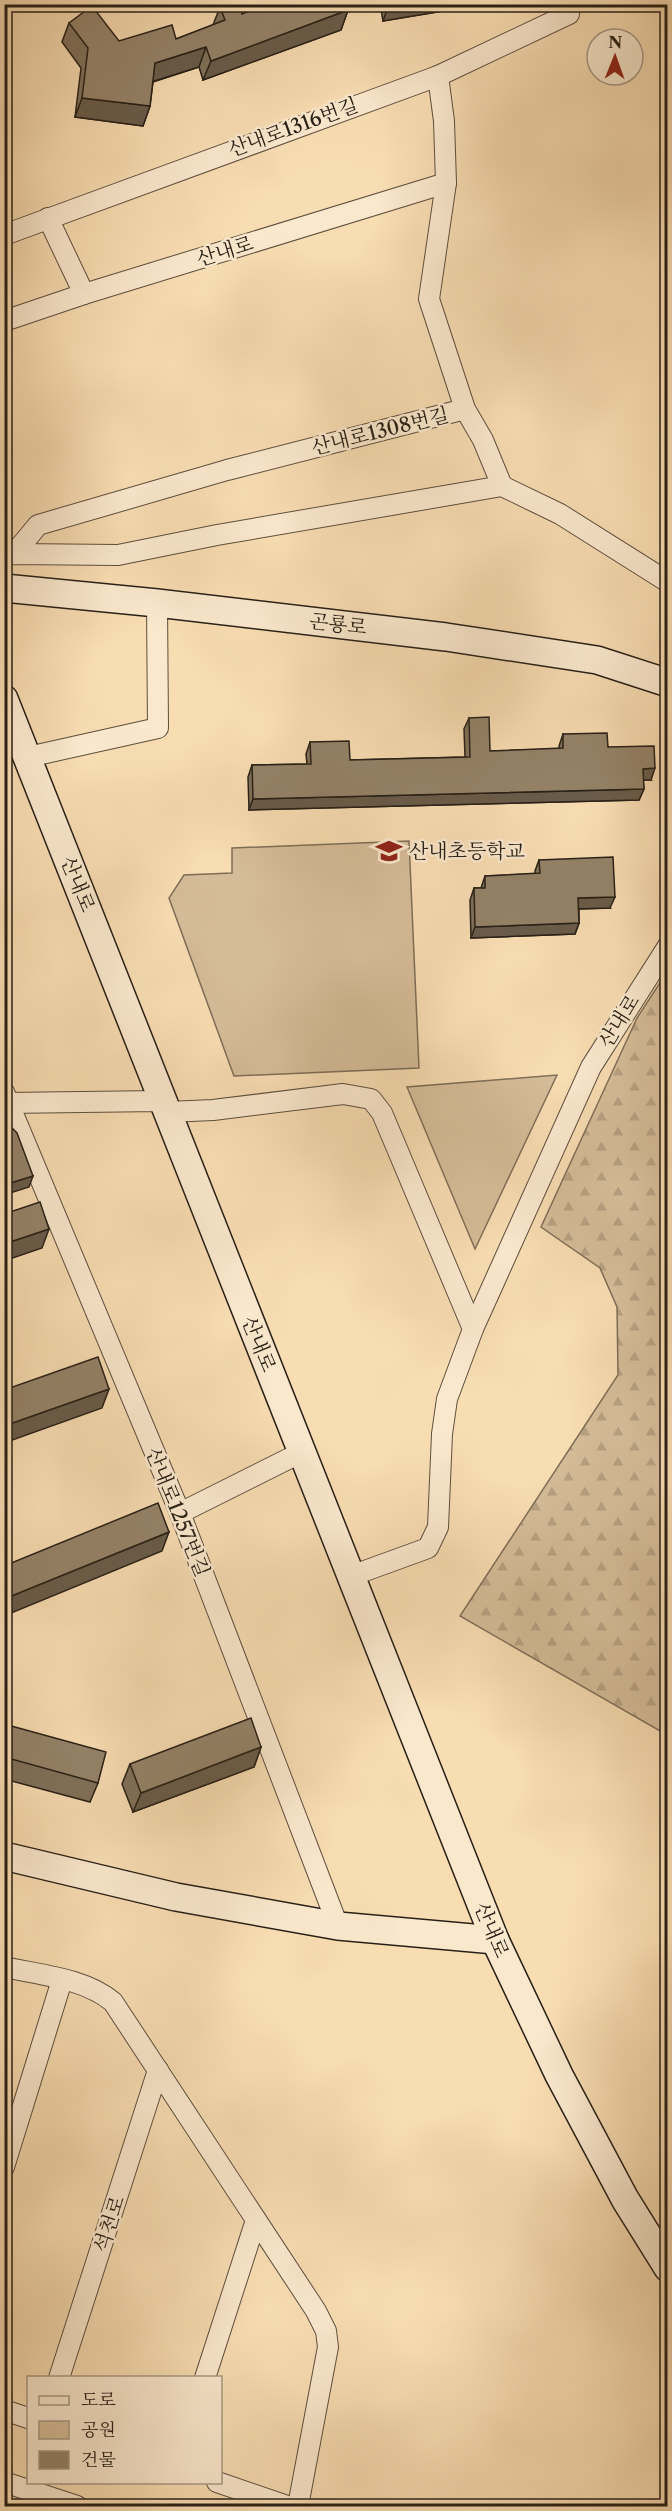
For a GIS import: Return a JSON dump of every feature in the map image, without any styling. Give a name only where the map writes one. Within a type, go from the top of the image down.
[{"type":"main road","name":"곤룡로","points":[[4,588],[157,603],[446,637],[597,660],[668,683]]},
{"type":"main road","name":"산내로","points":[[4,699],[495,1940],[624,2199],[668,2268]]},
{"type":"main road","points":[[4,1856],[176,1897],[338,1926],[495,1940]]},
{"type":"street","name":"산내로1316번길","points":[[4,235],[438,75],[569,14],[566,4]]},
{"type":"street","name":"산내로1308번길","points":[[9,555],[38,525],[227,470],[465,409],[429,299],[446,183],[444,121],[438,75]]},
{"type":"street","name":"산내로","points":[[4,321],[84,294],[446,183]]},
{"type":"street","points":[[48,218],[84,294]]},
{"type":"street","points":[[465,409],[483,440],[502,486],[560,514],[668,582]]},
{"type":"street","name":"산내로1308번길","points":[[9,555],[118,555],[217,535],[502,486]]},
{"type":"street","points":[[28,757],[158,728],[157,603]]},
{"type":"street","name":"산내로","points":[[351,1576],[428,1548],[438,1527],[442,1434],[447,1399],[473,1329],[591,1068],[668,946]]},
{"type":"street","points":[[6,1099],[160,1101],[168,1112],[213,1110],[343,1095],[371,1099],[382,1113],[473,1329]]},
{"type":"street","name":"산내로1257번길","points":[[6,1099],[180,1513],[338,1926]]},
{"type":"street","points":[[180,1513],[302,1452]]},
{"type":"street","points":[[4,1967],[62,1980],[102,1993],[113,2002],[326,2331],[328,2347],[298,2506]]},
{"type":"street","points":[[4,2167],[62,1980]]},
{"type":"street","name":"석천로","points":[[60,2376],[158,2070]]},
{"type":"street","points":[[206,2376],[256,2220]]},
{"type":"street","points":[[4,2410],[27,2418]]},
{"type":"street","points":[[4,2482],[76,2506]]},
{"type":"street","points":[[222,2484],[287,2506]]},
{"type":"green space","points":[[409,841],[419,1068],[234,1076],[169,898],[184,875],[232,873],[232,848]]},
{"type":"green space","points":[[667,972],[667,1735],[460,1616],[618,1375],[617,1307],[600,1268],[541,1227],[637,1018]]},
{"type":"green space","points":[[557,1075],[475,1249],[407,1087]]},
{"type":"building","points":[[226,4],[239,4],[242,14],[268,4],[346,4],[348,10],[211,61],[206,47],[155,63],[150,106],[82,98],[88,48],[69,23],[92,6],[119,41],[172,25],[176,39],[225,20],[220,7]]},
{"type":"building","points":[[489,717],[490,751],[563,748],[563,734],[607,733],[608,747],[654,746],[655,768],[643,769],[644,789],[253,799],[252,765],[311,764],[310,742],[349,741],[350,760],[470,757],[469,718]]},
{"type":"building","points":[[613,857],[615,897],[578,898],[579,923],[475,927],[474,888],[485,888],[485,876],[540,873],[539,860]]},
{"type":"building","points":[[4,1121],[17,1133],[33,1176],[4,1185]]},
{"type":"building","points":[[40,1202],[49,1229],[4,1244],[4,1214]]},
{"type":"building","points":[[98,1357],[109,1389],[4,1426],[4,1390]]},
{"type":"building","points":[[158,1503],[169,1532],[4,1599],[4,1566]]},
{"type":"building","points":[[251,1718],[261,1747],[141,1793],[130,1764]]},
{"type":"building","points":[[4,1724],[106,1752],[98,1783],[4,1757]]},
{"type":"place","name":"산내초등학교","points":[[389,851]]}]
